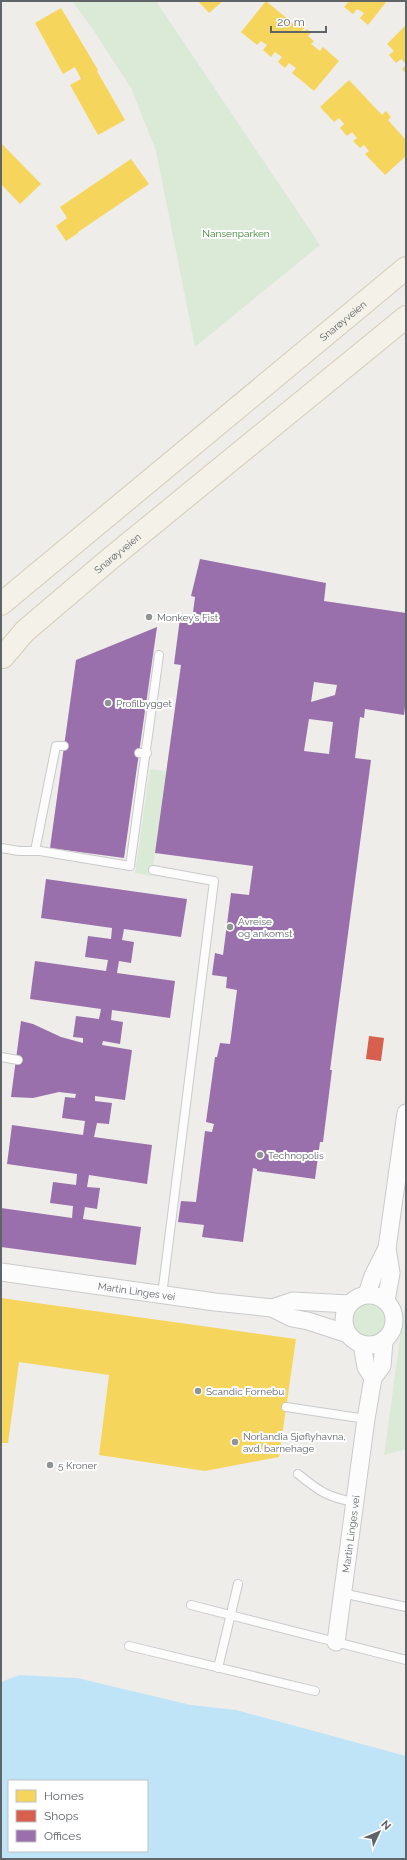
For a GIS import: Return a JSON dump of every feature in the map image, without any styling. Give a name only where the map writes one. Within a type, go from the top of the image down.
[{"type":"main road","name":"Snarøyveien","points":[[1,604],[406,268]]},
{"type":"main road","name":"Snarøyveien","points":[[2,659],[11,646],[29,628],[123,548],[406,317]]},
{"type":"street","points":[[367,1294],[373,1276],[387,1248],[402,1172],[406,1113]]},
{"type":"street","points":[[387,1248],[395,1309],[393,1337],[373,1345],[362,1344],[355,1341],[348,1334],[344,1319],[345,1313],[349,1304],[356,1298],[367,1294],[378,1296],[395,1309]]},
{"type":"street","name":"Martin Linges vei","points":[[1,1272],[162,1295],[272,1308],[292,1318],[308,1321],[348,1334]]},
{"type":"street","name":"Martin Linges vei","points":[[272,1308],[293,1301],[349,1304]]},
{"type":"street","name":"Martin Linges vei","points":[[336,1642],[354,1502],[373,1378],[382,1366],[393,1337]]},
{"type":"street","points":[[362,1344],[366,1367],[373,1378]]},
{"type":"lane","points":[[1,848],[19,851],[35,851],[130,866],[143,753],[159,655]]},
{"type":"lane","points":[[35,851],[56,746],[64,746]]},
{"type":"lane","points":[[153,870],[214,881],[162,1295]]},
{"type":"lane","points":[[1,1057],[18,1060]]},
{"type":"lane","points":[[286,1407],[366,1419]]},
{"type":"lane","points":[[298,1474],[322,1492],[333,1498],[354,1502]]},
{"type":"lane","points":[[218,1668],[238,1584]]},
{"type":"lane","points":[[342,1593],[406,1607]]},
{"type":"lane","points":[[191,1605],[406,1660]]},
{"type":"lane","points":[[129,1646],[315,1691]]},
{"type":"green space","name":"Nansenparken","points":[[72,1],[156,1],[320,245],[195,347],[156,151],[131,88],[92,28]]},
{"type":"green space","points":[[150,769],[166,771],[152,876],[135,873]]},
{"type":"green space","points":[[406,1295],[406,1449],[384,1455]]},
{"type":"green space","points":[[374,1301],[383,1306],[387,1312],[387,1326],[383,1332],[374,1337],[366,1337],[357,1332],[353,1326],[352,1315],[357,1306],[363,1302]]},
{"type":"water","points":[[19,1675],[77,1678],[191,1705],[236,1710],[406,1756],[406,1859],[1,1859],[1,1682]]},
{"type":"building: Homes","points":[[198,1],[223,1],[209,13]]},
{"type":"building: Homes","points":[[266,1],[296,26],[299,22],[305,27],[302,31],[304,32],[307,29],[311,33],[308,36],[314,41],[311,44],[320,51],[323,47],[339,61],[314,91],[292,73],[296,68],[289,63],[285,68],[278,62],[282,57],[275,52],[271,57],[263,50],[267,45],[261,41],[257,45],[241,32]]},
{"type":"building: Homes","points":[[349,1],[387,1],[368,25],[360,18],[364,13],[357,9],[353,14],[344,7]]},
{"type":"building: Homes","points":[[61,8],[98,70],[97,71],[125,120],[98,135],[70,85],[81,79],[75,67],[63,74],[35,23]]},
{"type":"building: Homes","points":[[406,25],[406,64],[401,59],[396,63],[389,55],[394,51],[387,44]]},
{"type":"building: Homes","points":[[406,65],[406,73],[402,69]]},
{"type":"building: Homes","points":[[349,80],[382,115],[386,111],[391,117],[388,120],[406,140],[406,156],[385,175],[365,154],[369,151],[364,145],[360,148],[353,141],[357,138],[352,132],[347,136],[340,128],[344,124],[339,118],[334,122],[320,107]]},
{"type":"building: Homes","points":[[1,143],[41,184],[20,204],[1,184]]},
{"type":"building: Homes","points":[[131,159],[149,184],[66,241],[56,226],[67,218],[60,207]]},
{"type":"building: Homes","name":"Scandic Fornebu","points":[[1,1298],[296,1339],[279,1457],[205,1471],[99,1455],[109,1375],[19,1362],[8,1443],[1,1443]]},
{"type":"building: Shops","points":[[369,1036],[384,1038],[381,1061],[366,1059]]},
{"type":"building: Offices","points":[[200,559],[326,583],[324,601],[406,613],[406,699],[404,715],[365,709],[364,718],[360,717],[355,758],[371,760],[330,1070],[332,1070],[323,1142],[320,1142],[315,1179],[257,1171],[257,1169],[253,1168],[243,1242],[202,1237],[204,1225],[178,1222],[181,1201],[196,1202],[205,1131],[212,1132],[214,1124],[206,1122],[215,1057],[217,1057],[220,1043],[230,1044],[237,990],[226,988],[227,977],[212,975],[215,953],[223,955],[231,893],[249,895],[253,866],[155,853],[181,665],[174,664],[180,618],[192,620],[195,597],[191,596]],"holes":[[[314,682],[337,685],[335,695],[311,702]],[[309,719],[333,722],[329,754],[304,751]]]},
{"type":"building: Offices","name":"Profilbygget","points":[[157,627],[124,858],[50,848],[76,660]]},
{"type":"building: Offices","points":[[46,879],[187,899],[181,937],[124,929],[122,940],[134,942],[131,963],[119,961],[117,973],[175,981],[170,1018],[112,1010],[111,1020],[123,1022],[120,1044],[103,1041],[102,1045],[132,1050],[125,1100],[95,1096],[95,1101],[112,1103],[109,1124],[97,1123],[94,1137],[152,1145],[147,1184],[89,1175],[87,1187],[100,1188],[97,1209],[85,1207],[83,1219],[141,1227],[136,1265],[1,1247],[1,1208],[72,1218],[73,1206],[50,1203],[53,1182],[76,1185],[77,1174],[7,1164],[12,1125],[83,1135],[85,1121],[62,1118],[65,1097],[75,1098],[76,1094],[59,1092],[33,1098],[11,1097],[21,1021],[33,1024],[61,1037],[83,1043],[83,1038],[73,1037],[76,1016],[99,1019],[101,1009],[30,999],[35,961],[106,971],[108,960],[85,957],[88,936],[111,939],[112,928],[41,918]]},
{"type":"place","name":"Monkey’s Fist","points":[[149,617]]},
{"type":"place","name":"Profilbygget","points":[[108,703]]},
{"type":"place","name":"Avreise og ankomst","points":[[230,927]]},
{"type":"place","name":"Technopolis","points":[[260,1155]]},
{"type":"place","name":"Scandic Fornebu","points":[[198,1391]]},
{"type":"place","name":"Norlandia Sjøflyhavna, avd. barnehage","points":[[235,1442]]},
{"type":"place","name":"5 Kroner","points":[[50,1465]]}]
